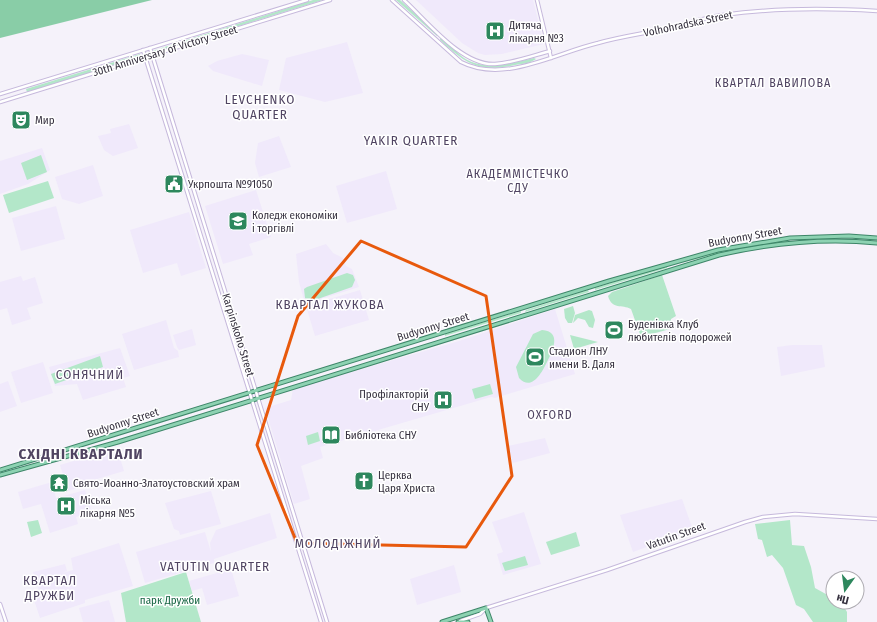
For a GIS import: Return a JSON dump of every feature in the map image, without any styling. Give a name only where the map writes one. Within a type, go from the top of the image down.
[{"type":"main road","name":"Budyonny Street","points":[[0,470],[673,262],[742,244],[790,238],[849,236],[877,238]]},
{"type":"main road","name":"Budyonny Street","points":[[0,475],[118,442],[673,268],[741,250],[803,243],[849,241],[877,243]]},
{"type":"main road","points":[[523,309],[525,315]]},
{"type":"main road","points":[[486,608],[491,622]]},
{"type":"main road","name":"Vatutin Street","points":[[442,622],[486,608]]},
{"type":"main road","points":[[458,622],[468,622]]},
{"type":"street","name":"30th Anniversary of Victory Street","points":[[0,94],[307,0]]},
{"type":"street","name":"30th Anniversary of Victory Street","points":[[0,102],[330,0]]},
{"type":"street","points":[[392,0],[452,55],[471,67],[485,70],[501,70],[551,58],[537,0]]},
{"type":"street","points":[[404,0],[464,55],[480,62],[495,64],[550,51]]},
{"type":"street","name":"Volhohradska Street","points":[[551,58],[598,43],[722,15],[814,9],[877,11]]},
{"type":"street","name":"Karpinskoho Street","points":[[150,48],[327,622]]},
{"type":"street","name":"Karpinskoho Street","points":[[143,50],[321,622]]},
{"type":"street","name":"Vatutin Street","points":[[458,622],[480,614],[486,608],[629,562],[734,525],[763,517],[795,514],[877,519]]},
{"type":"street","points":[[0,604],[6,622]]},
{"type":"highlighted area","points":[[361,241],[486,296],[512,476],[466,547],[297,543],[257,445],[298,316]]},
{"type":"shaded area","name":"Дитяча лікарня №3","points":[[416,0],[533,0],[544,44],[502,54],[485,55],[478,53],[462,43]]},
{"type":"shaded area","points":[[347,42],[363,93],[325,102],[279,90],[286,58]]},
{"type":"shaded area","points":[[242,54],[269,60],[262,86],[213,71],[208,66],[217,61]]},
{"type":"shaded area","points":[[129,124],[138,148],[113,156],[104,150],[98,136],[111,133],[110,129]]},
{"type":"shaded area","points":[[279,136],[291,167],[259,177],[255,163],[258,143]]},
{"type":"shaded area","points":[[42,148],[50,170],[28,184],[0,194],[0,161]]},
{"type":"shaded area","points":[[93,165],[103,196],[79,204],[62,199],[55,177]]},
{"type":"shaded area","points":[[386,171],[397,209],[347,223],[336,186]]},
{"type":"shaded area","name":"Коледж економіки і торгівлі","points":[[256,190],[271,237],[249,244],[253,255],[223,264],[205,206]]},
{"type":"shaded area","points":[[56,206],[65,239],[21,251],[12,218]]},
{"type":"shaded area","points":[[189,212],[206,268],[181,276],[177,263],[143,273],[130,230]]},
{"type":"shaded area","points":[[326,244],[333,253],[343,258],[346,266],[352,269],[359,287],[305,304],[299,282],[296,254]]},
{"type":"shaded area","points":[[21,276],[23,281],[35,277],[43,303],[27,308],[31,319],[12,325],[7,308],[0,310],[0,282]]},
{"type":"shaded area","points":[[360,290],[369,320],[315,336],[306,306]]},
{"type":"shaded area","points":[[555,309],[575,374],[320,447],[323,458],[301,466],[310,499],[294,504],[265,408],[291,400],[293,389],[459,341]]},
{"type":"shaded area","points":[[166,320],[174,348],[178,351],[179,357],[134,370],[122,334]]},
{"type":"shaded area","points":[[192,329],[196,345],[179,350],[173,335]]},
{"type":"shaded area","points":[[792,345],[822,345],[825,367],[781,376],[777,347]]},
{"type":"shaded area","points":[[120,348],[130,376],[123,378],[126,387],[83,400],[77,384],[55,386],[49,367]]},
{"type":"shaded area","points":[[43,362],[53,393],[21,403],[11,372]]},
{"type":"shaded area","points":[[8,381],[17,406],[0,412],[0,384]]},
{"type":"shaded area","points":[[545,438],[550,453],[513,463],[508,446]]},
{"type":"shaded area","points":[[117,448],[124,471],[77,485],[78,488],[68,491],[60,465]]},
{"type":"shaded area","name":"Міська лікарня №5","points":[[52,482],[56,498],[85,490],[92,513],[76,517],[78,524],[50,533],[41,504],[23,509],[18,492]]},
{"type":"shaded area","points":[[211,491],[221,524],[180,535],[179,531],[174,529],[165,503]]},
{"type":"shaded area","points":[[682,499],[693,530],[633,552],[620,515]]},
{"type":"shaded area","points":[[524,512],[541,564],[503,575],[497,554],[503,552],[492,522]]},
{"type":"shaded area","points":[[270,513],[277,538],[214,559],[214,563],[145,583],[136,552],[205,532],[211,552],[210,543],[216,530]]},
{"type":"shaded area","points":[[119,543],[133,586],[85,600],[85,603],[40,618],[33,597],[40,594],[33,572],[65,564],[67,571],[62,573],[73,570],[71,558]]},
{"type":"shaded area","points":[[454,565],[461,592],[417,605],[410,579]]},
{"type":"shaded area","points":[[231,569],[239,596],[207,605],[202,588],[192,591],[189,581]]},
{"type":"shaded area","points":[[109,600],[115,622],[83,622],[79,608]]},
{"type":"green space","points":[[0,0],[152,0],[0,38]]},
{"type":"green space","points":[[313,0],[323,0],[155,52],[152,51]]},
{"type":"green space","points":[[396,0],[400,0],[437,33],[437,36]]},
{"type":"green space","points":[[440,38],[464,58],[481,65],[499,65],[534,58],[536,59],[526,63],[503,67],[482,67],[466,61],[440,40]]},
{"type":"green space","points":[[140,54],[141,57],[27,92],[26,89]]},
{"type":"green space","points":[[41,155],[47,172],[27,180],[21,163]]},
{"type":"green space","points":[[48,181],[54,198],[9,213],[3,195]]},
{"type":"green space","points":[[787,240],[787,242],[741,248],[681,263],[731,248]]},
{"type":"green space","points":[[667,266],[667,268],[595,290],[595,288]]},
{"type":"green space","points":[[347,273],[353,275],[355,280],[352,287],[312,301],[305,298],[304,289],[307,287]]},
{"type":"green space","points":[[662,275],[676,316],[671,319],[670,329],[641,337],[631,309],[615,305],[608,296],[612,292]]},
{"type":"green space","points":[[588,290],[589,292],[525,312],[526,310]]},
{"type":"green space","points":[[573,306],[575,313],[572,323],[568,323],[565,318],[564,309]]},
{"type":"green space","points":[[589,310],[592,311],[595,320],[593,328],[589,327],[585,320],[578,318],[573,323],[575,315]]},
{"type":"green space","points":[[521,311],[521,313],[445,336],[445,334]]},
{"type":"green space","name":"Стадион ЛНУ имени В. Даля","points":[[542,330],[548,331],[554,338],[552,352],[536,379],[528,383],[524,382],[519,378],[516,367],[533,334]]},
{"type":"green space","points":[[570,335],[598,342],[574,349]]},
{"type":"green space","points":[[100,356],[103,367],[55,384],[51,374]]},
{"type":"green space","points":[[490,384],[493,394],[475,399],[472,389]]},
{"type":"green space","points":[[318,432],[320,441],[308,445],[306,436]]},
{"type":"green space","points":[[38,520],[42,533],[31,537],[27,522]]},
{"type":"green space","points":[[790,520],[792,545],[804,546],[811,567],[815,588],[825,594],[825,610],[846,610],[847,622],[813,622],[804,609],[796,605],[783,568],[772,555],[767,557],[762,540],[758,539],[755,524]]},
{"type":"green space","points":[[576,532],[580,546],[551,555],[546,542]]},
{"type":"green space","points":[[525,556],[528,565],[505,571],[502,563]]},
{"type":"green space","name":"парк Дружби","points":[[186,572],[201,622],[126,622],[121,593]]},
{"type":"place","name":"Дитяча лікарня №3","points":[[495,31]]},
{"type":"place","name":"Мир","points":[[21,120]]},
{"type":"place","name":"Укрпошта №91050","points":[[174,184]]},
{"type":"place","name":"Коледж економіки і торгівлі","points":[[238,221]]},
{"type":"place","name":"Буденівка Клуб любителів подорожей","points":[[614,330]]},
{"type":"place","name":"Стадион ЛНУ имени В. Даля","points":[[535,357]]},
{"type":"place","name":"Профілакторій СНУ","points":[[443,400]]},
{"type":"place","name":"Библіотека СНУ","points":[[331,435]]},
{"type":"place","name":"Церква Царя Христа","points":[[364,481]]},
{"type":"place","name":"Свято-Иоанно-Златоустовский храм","points":[[59,483]]},
{"type":"place","name":"Міська лікарня №5","points":[[66,506]]},
{"type":"district","name":"КВАРТАЛ ВАВИЛОВА","points":[[773,83]]},
{"type":"district","name":"LEVCHENKO QUARTER","points":[[260,106]]},
{"type":"district","name":"YAKIR QUARTER","points":[[411,140]]},
{"type":"district","name":"АКАДЕММІСТЕЧКО СДУ","points":[[518,181]]},
{"type":"district","name":"КВАРТАЛ ЖУКОВА","points":[[330,304]]},
{"type":"district","name":"СОНЯЧНИЙ","points":[[90,374]]},
{"type":"district","name":"OXFORD","points":[[550,415]]},
{"type":"district","name":"СХІДНІ КВАРТАЛИ","points":[[81,454]]},
{"type":"district","name":"МОЛОДІЖНИЙ","points":[[338,543]]},
{"type":"district","name":"VATUTIN QUARTER","points":[[215,566]]},
{"type":"district","name":"КВАРТАЛ ДРУЖБИ","points":[[50,588]]}]
